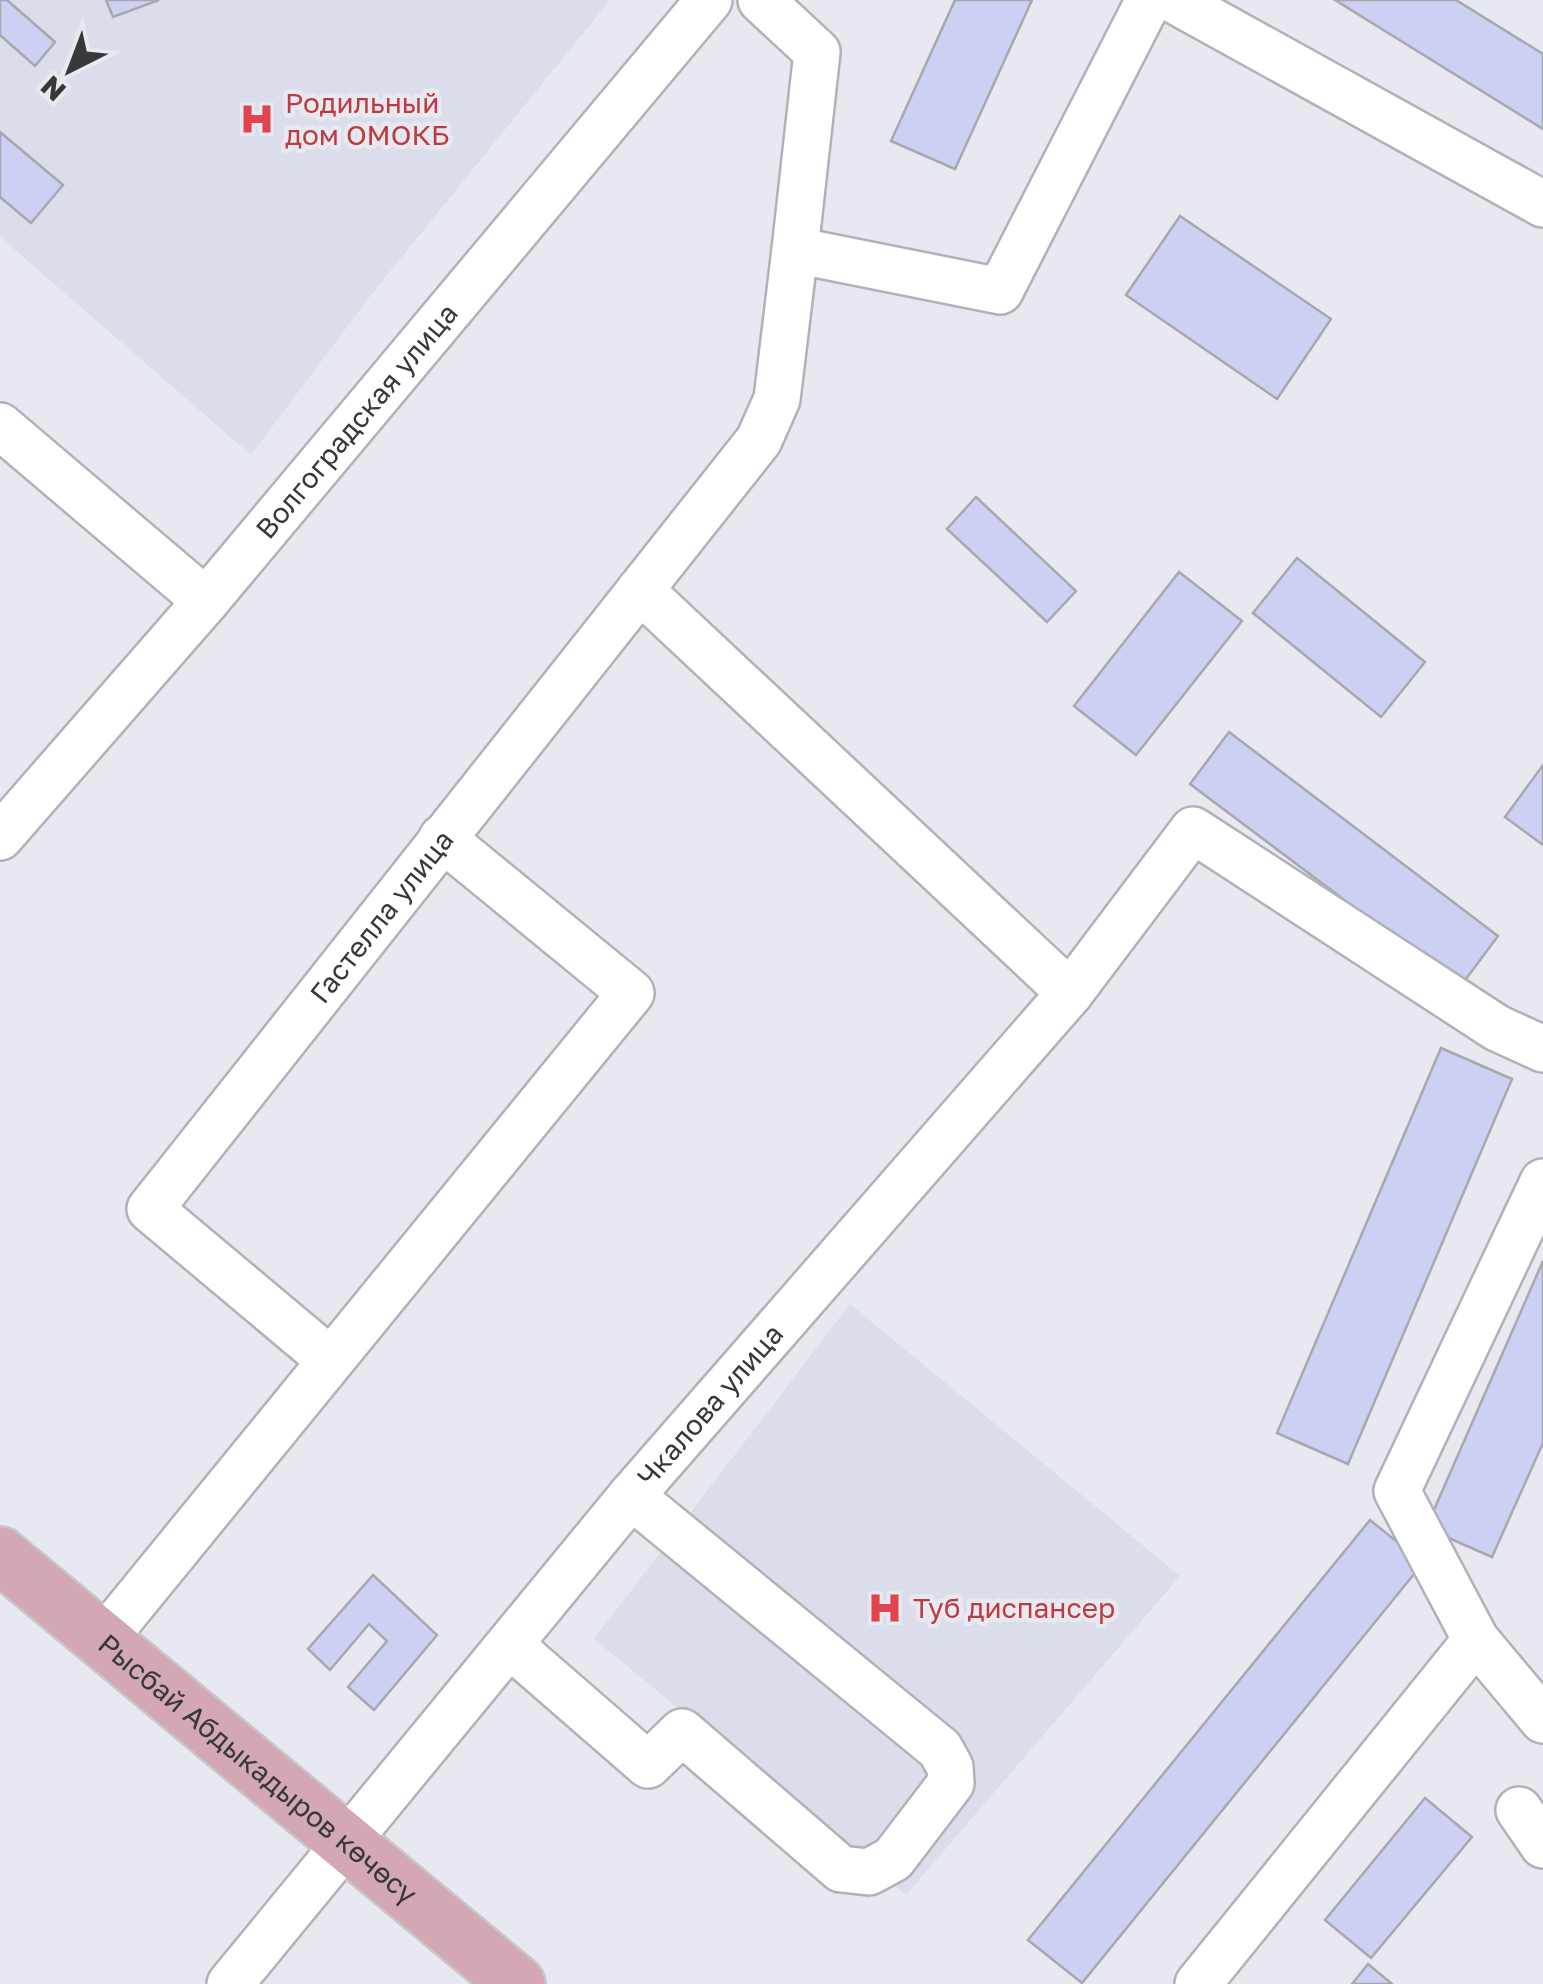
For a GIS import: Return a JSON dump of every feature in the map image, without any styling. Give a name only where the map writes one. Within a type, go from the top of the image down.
[{"type":"main road","name":"Рысбай Абдыкадыров көчөсү","points":[[0,1555],[516,1984]]},
{"type":"street","name":"Волгоградская улица","points":[[0,836],[206,601],[709,0]]},
{"type":"street","name":"Гастелла улица","points":[[330,1360],[150,1209],[759,440],[777,398],[817,52],[761,0]]},
{"type":"street","points":[[795,250],[1000,291],[1149,0]]},
{"type":"street","points":[[1174,0],[1543,204]]},
{"type":"street","points":[[0,426],[206,601]]},
{"type":"street","points":[[640,590],[1070,993]]},
{"type":"street","name":"Чкалова улица","points":[[230,1984],[630,1496],[1070,993],[1192,830],[1498,1028],[1543,1049]]},
{"type":"street","points":[[102,1640],[631,994],[442,838]]},
{"type":"street","points":[[1543,1182],[1397,1492],[1476,1640],[1543,1720]]},
{"type":"street","points":[[510,1645],[648,1765],[682,1732],[842,1869],[869,1872],[892,1859],[952,1783],[950,1767],[940,1748],[630,1496]]},
{"type":"street","points":[[1198,1984],[1476,1640]]},
{"type":"shaded area","name":"Родильный дом ОМОКБ","points":[[0,0],[610,0],[371,295],[251,455],[0,237]]},
{"type":"shaded area","name":"Туб диспансер","points":[[850,1304],[1180,1576],[906,1895],[594,1639]]},
{"type":"building","points":[[0,0],[7,0],[55,42],[35,66],[0,35]]},
{"type":"building","points":[[106,0],[159,0],[113,17]]},
{"type":"building","points":[[955,0],[1032,0],[955,169],[891,141]]},
{"type":"building","points":[[1335,0],[1456,0],[1543,54],[1543,129]]},
{"type":"building","points":[[0,132],[63,185],[31,223],[0,197]]},
{"type":"building","points":[[1180,216],[1331,319],[1277,399],[1126,295]]},
{"type":"building","points":[[976,497],[1076,591],[1047,622],[947,529]]},
{"type":"building","points":[[1297,558],[1425,662],[1381,717],[1253,613]]},
{"type":"building","points":[[1179,572],[1242,621],[1136,755],[1074,706]]},
{"type":"building","points":[[1229,732],[1498,936],[1460,987],[1190,784]]},
{"type":"building","points":[[1543,765],[1543,845],[1505,817]]},
{"type":"building","points":[[1441,1048],[1512,1079],[1348,1464],[1277,1433]]},
{"type":"building","points":[[1543,1261],[1543,1443],[1492,1557],[1426,1528]]},
{"type":"building","points":[[1370,1520],[1423,1563],[1082,1983],[1028,1940]]},
{"type":"building","points":[[373,1575],[437,1635],[374,1710],[348,1687],[387,1641],[369,1624],[330,1670],[308,1649]]},
{"type":"building","points":[[1425,1798],[1472,1837],[1371,1958],[1325,1920]]},
{"type":"building","points":[[1368,1964],[1392,1984],[1352,1984]]},
{"type":"place","name":"Родильный дом ОМОКБ","points":[[257,119]]},
{"type":"place","name":"Туб диспансер","points":[[885,1608]]}]
